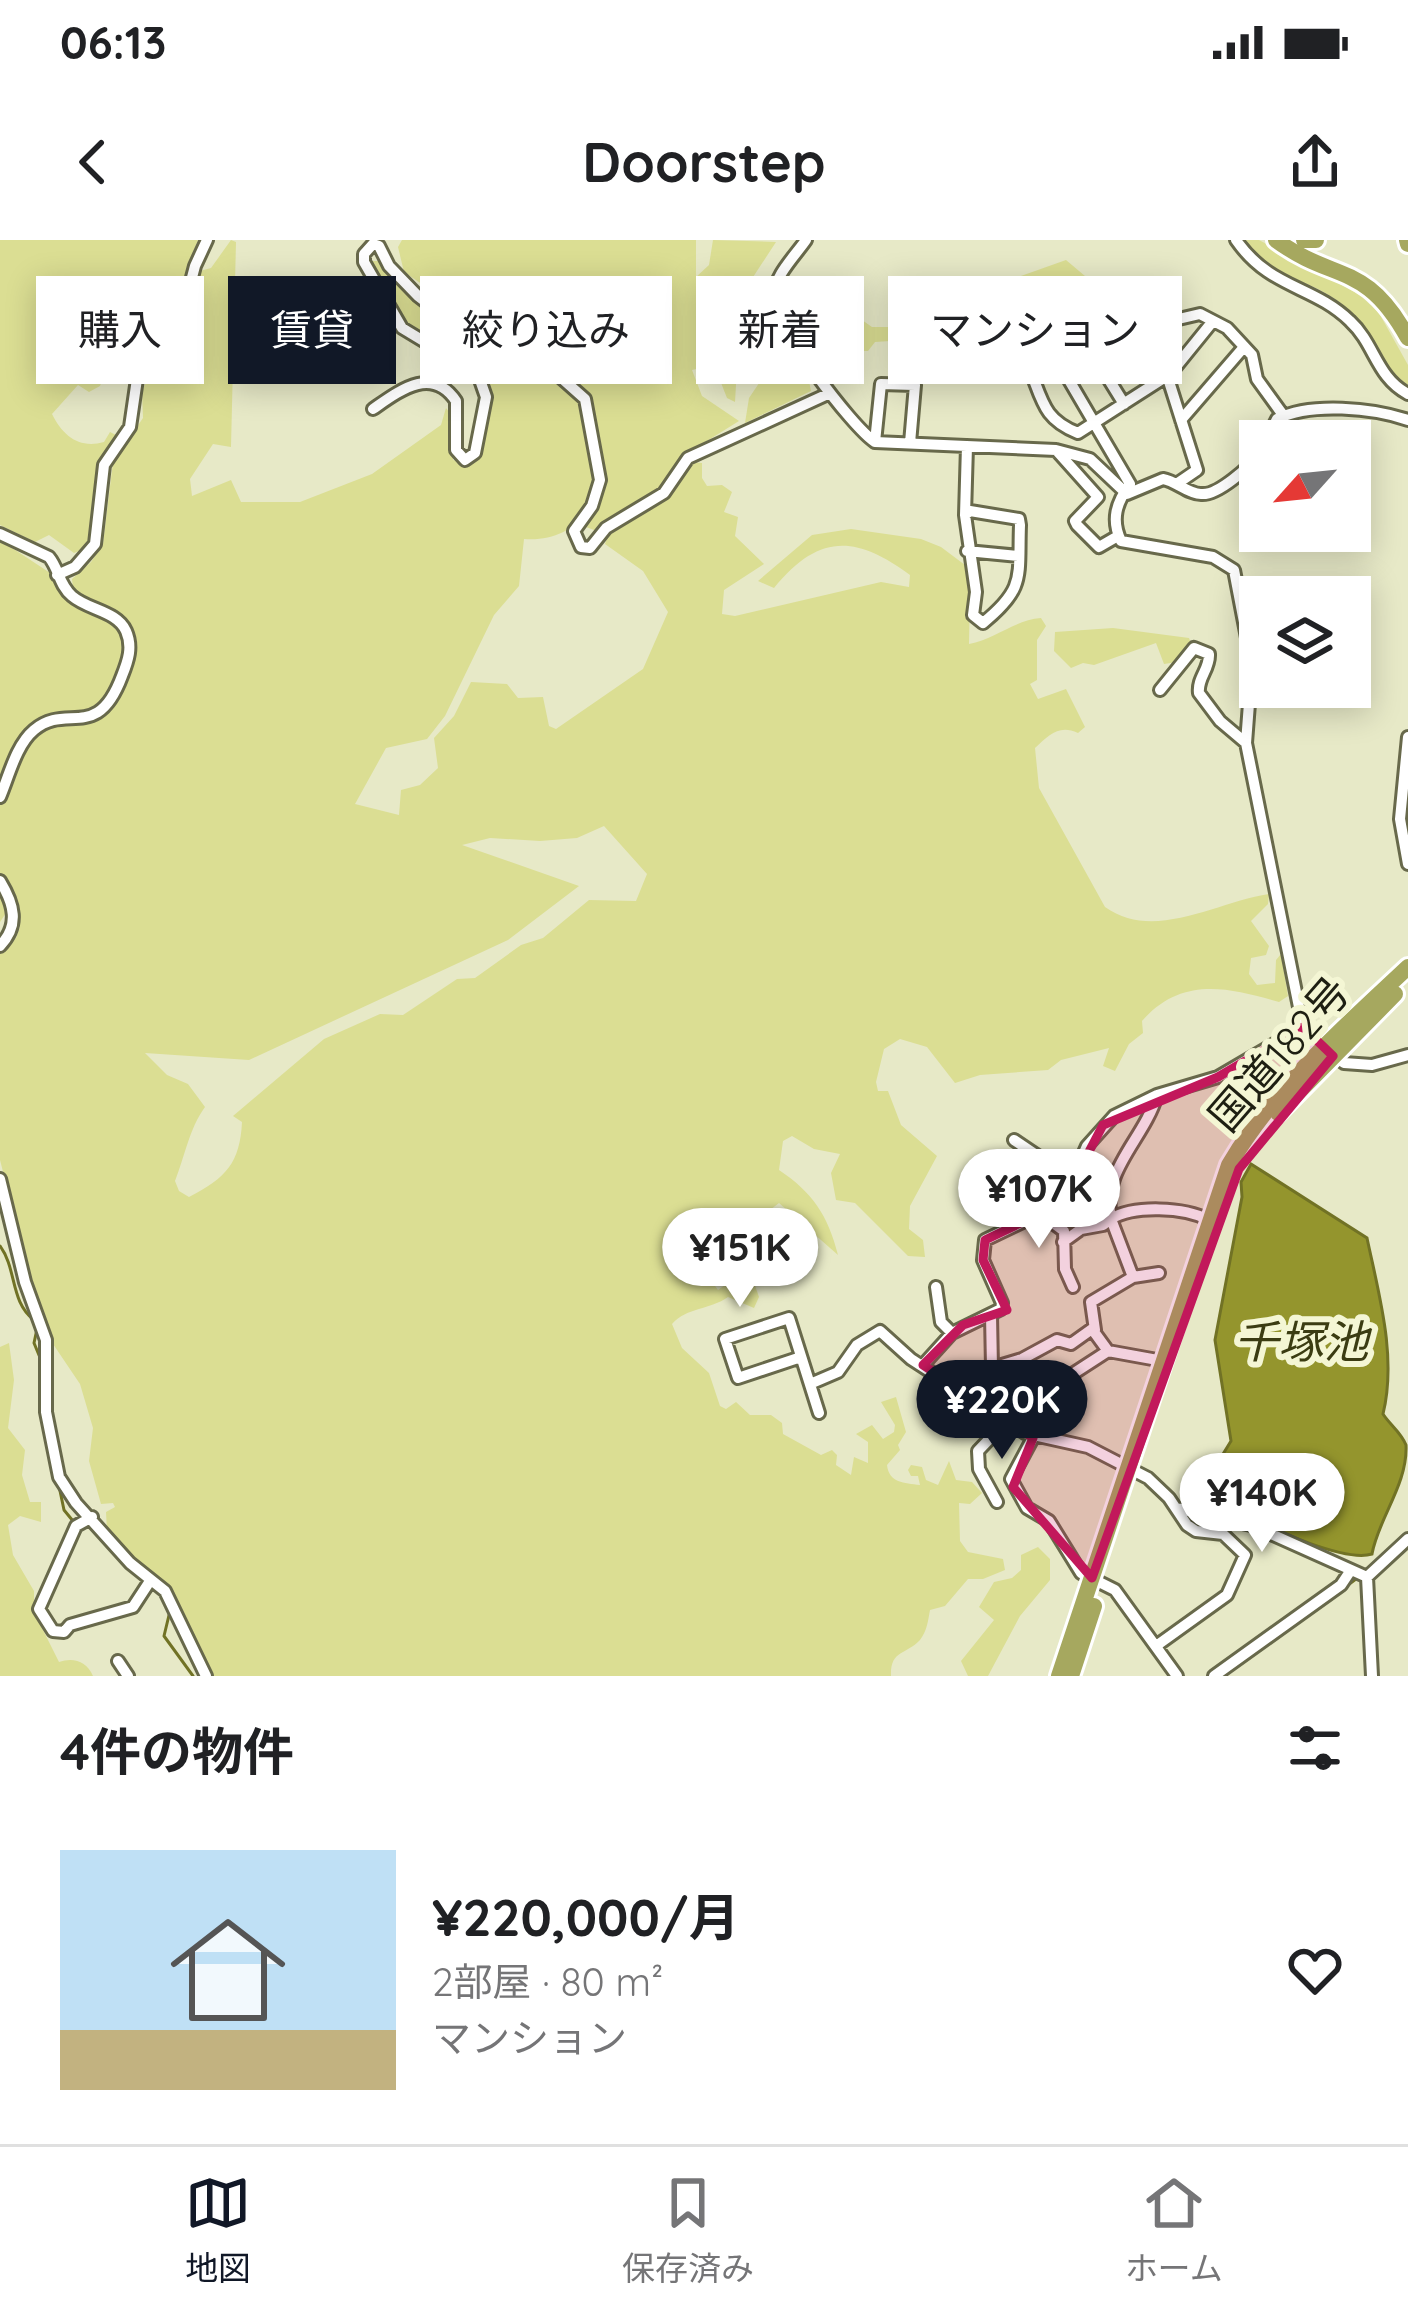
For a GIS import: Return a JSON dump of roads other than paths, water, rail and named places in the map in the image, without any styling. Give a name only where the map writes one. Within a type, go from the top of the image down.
[{"type":"highway","points":[[1276,240],[1353,275],[1376,292],[1408,338]]},
{"type":"highway","points":[[1304,240],[1316,240]]},
{"type":"highway","name":"国道182号","points":[[1132,1471],[1163,1361],[1229,1165],[1244,1139],[1408,967]]},
{"type":"highway","name":"国道182号","points":[[1070,1676],[1132,1471],[1239,1169],[1252,1145],[1328,1052],[1408,981]]},
{"type":"highway","name":"国道182号","points":[[1059,1676],[1097,1580]]},
{"type":"street","points":[[57,575],[75,567],[95,544],[104,465],[130,427],[137,379],[180,323],[207,240]]},
{"type":"street","points":[[806,240],[776,285],[775,305],[830,393],[875,442],[1057,449],[1098,464],[1124,493]]},
{"type":"street","points":[[1236,240],[1262,270],[1353,323],[1388,380],[1408,394]]},
{"type":"street","points":[[373,409],[418,382],[442,386],[457,401],[456,450],[465,460],[475,453],[486,397],[478,374],[402,328],[364,262],[373,244],[418,296],[530,351],[577,388],[585,400],[600,480],[592,506],[574,531],[581,548],[590,548],[606,528],[654,501],[688,458],[830,393]]},
{"type":"street","points":[[1182,318],[1200,314],[1227,328],[1252,355],[1257,379],[1283,416]]},
{"type":"street","points":[[1182,359],[1213,321]]},
{"type":"street","points":[[1181,419],[1244,346]]},
{"type":"street","points":[[875,442],[881,384],[915,385],[910,443]]},
{"type":"street","points":[[1035,384],[1048,413],[1059,425],[1078,433],[1155,384]]},
{"type":"street","points":[[1071,384],[1130,484],[1116,508],[1118,536],[1126,543],[1214,557],[1234,570],[1252,664],[1246,743],[1303,1027],[1328,1052],[1363,1066],[1408,1055]]},
{"type":"street","points":[[1111,384],[1124,404]]},
{"type":"street","points":[[1170,384],[1197,470],[1178,483]]},
{"type":"street","points":[[1279,420],[1343,411],[1408,420]]},
{"type":"street","points":[[965,515],[1019,519],[1018,584],[1011,600],[983,623],[973,615],[976,592],[967,551],[965,515],[967,446]]},
{"type":"street","points":[[1057,449],[1098,497],[1075,521],[1077,525],[1099,547],[1118,536]]},
{"type":"street","points":[[1124,493],[1162,479],[1202,495],[1239,475]]},
{"type":"street","points":[[0,534],[50,557],[76,600],[118,620],[125,627],[130,657],[120,684],[99,713],[43,724],[27,736],[0,797]]},
{"type":"street","points":[[967,551],[1019,556]]},
{"type":"street","points":[[1160,690],[1194,648],[1201,648],[1209,654],[1210,663],[1198,693],[1246,743]]},
{"type":"street","points":[[1408,737],[1400,819],[1408,864]]},
{"type":"street","points":[[0,880],[11,900],[14,920],[0,946]]},
{"type":"street","points":[[923,1365],[952,1333],[1001,1309],[982,1260],[985,1240],[1057,1207],[1069,1194],[1087,1146],[1103,1125],[1157,1095],[1218,1078],[1303,1027]]},
{"type":"street","points":[[1133,1277],[1108,1204],[1112,1177],[1157,1095]]},
{"type":"street","points":[[1014,1139],[1048,1163],[1064,1160],[1079,1168]]},
{"type":"street","points":[[0,1179],[25,1282],[46,1340],[46,1412],[56,1466],[76,1502],[165,1592],[206,1676]]},
{"type":"street","points":[[1057,1207],[1053,1222],[1064,1231],[1065,1269],[1072,1287]]},
{"type":"street","points":[[1063,1242],[1081,1229],[1103,1226],[1126,1210],[1198,1214],[1209,1220]]},
{"type":"street","points":[[1108,1351],[1095,1330],[1091,1302],[1133,1277],[1159,1274]]},
{"type":"street","points":[[936,1287],[940,1322],[952,1333]]},
{"type":"street","points":[[974,1401],[992,1368],[991,1315]]},
{"type":"street","points":[[801,1357],[738,1378],[725,1339],[789,1318],[810,1384],[818,1413]]},
{"type":"street","points":[[992,1368],[1022,1359],[1057,1340],[1071,1345],[1088,1330],[1095,1330]]},
{"type":"street","points":[[810,1384],[838,1372],[849,1354],[880,1331],[1008,1422],[1034,1436],[1088,1447],[1157,1484],[1187,1525],[1196,1531],[1223,1534],[1245,1555],[1227,1595],[1156,1646]]},
{"type":"street","points":[[997,1502],[980,1469],[978,1451],[1028,1402],[1108,1351],[1163,1361]]},
{"type":"street","points":[[1034,1436],[1011,1479],[1013,1487],[1027,1508],[1049,1521],[1081,1574],[1114,1590],[1177,1676]]},
{"type":"street","points":[[1176,1508],[1251,1525],[1360,1574]]},
{"type":"street","points":[[92,1517],[76,1526],[39,1609],[53,1631],[64,1632],[70,1625],[133,1607],[150,1581]]},
{"type":"street","points":[[1214,1676],[1408,1539]]},
{"type":"street","points":[[1360,1574],[1372,1676]]},
{"type":"street","points":[[118,1660],[128,1676]]},
{"type":"water","name":"千塚池","points":[[1251,1164],[1367,1238],[1387,1348],[1383,1414],[1406,1445],[1398,1487],[1372,1554],[1339,1552],[1296,1538],[1219,1504],[1207,1487],[1231,1441],[1215,1340],[1241,1182]]},
{"type":"waterway","points":[[0,1246],[21,1304],[34,1320]]},
{"type":"waterway","points":[[37,1329],[34,1343],[41,1360]]},
{"type":"waterway","points":[[59,1486],[64,1510],[73,1521]]},
{"type":"waterway","points":[[1297,1623],[1356,1579]]},
{"type":"waterway","points":[[170,1611],[164,1636],[193,1676]]}]
